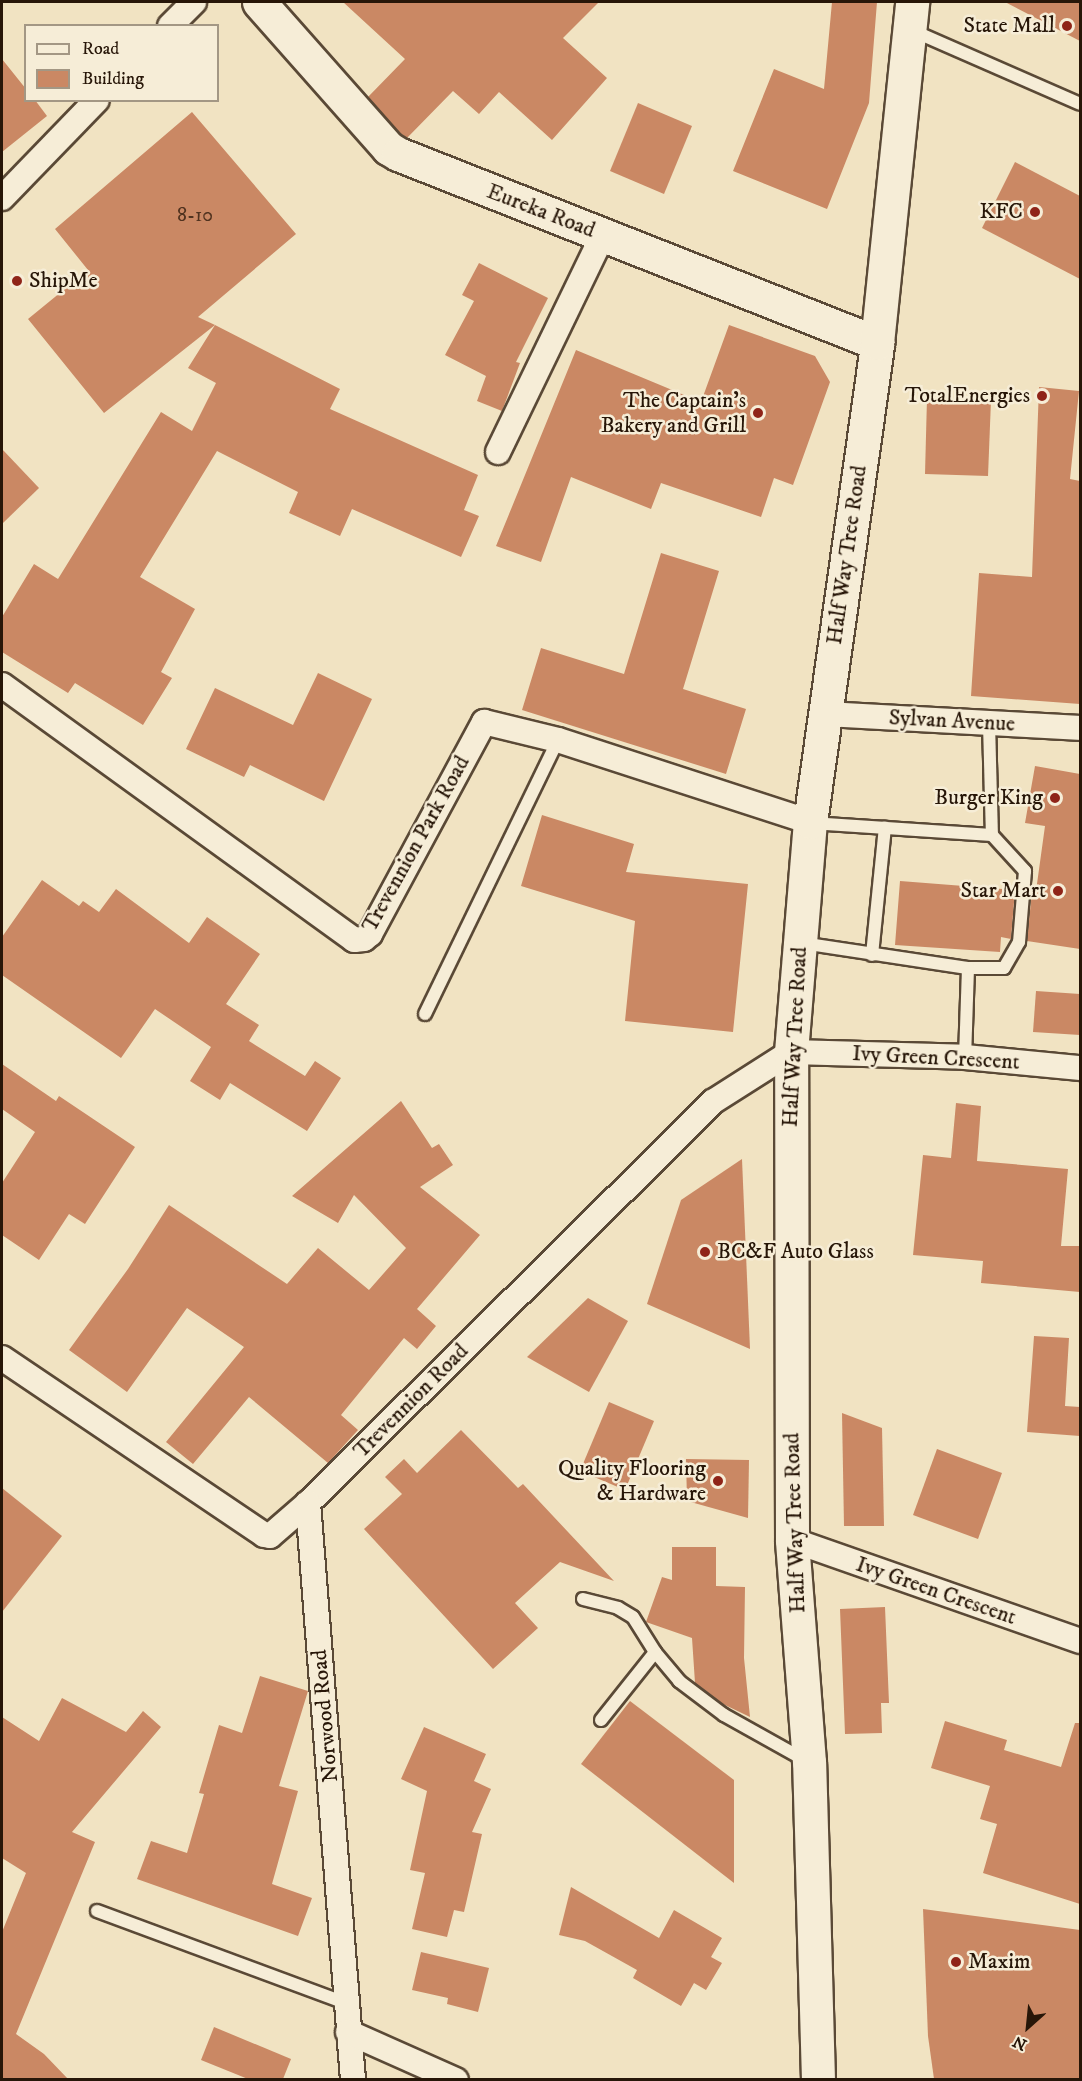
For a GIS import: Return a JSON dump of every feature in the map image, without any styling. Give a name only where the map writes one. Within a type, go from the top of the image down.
[{"type":"main road","name":"Eureka Road","points":[[259,2],[388,148],[877,343]]},
{"type":"main road","name":"Half Way Tree Road","points":[[818,2079],[809,1762],[792,1540],[791,1052],[810,822],[877,343],[909,15]]},
{"type":"street","points":[[172,24],[194,2]]},
{"type":"street","points":[[2,198],[95,102]]},
{"type":"street","points":[[498,452],[603,235]]},
{"type":"street","name":"Trevennion Park Road","points":[[2,685],[354,940],[364,939],[370,934],[484,722],[558,740],[810,822]]},
{"type":"street","name":"Sylvan Avenue","points":[[824,714],[1080,728]]},
{"type":"street","name":"Ivy Green Crescent","points":[[791,1052],[965,1057],[1080,1068]]},
{"type":"street","name":"Trevennion Road","points":[[2,1358],[264,1535],[275,1534],[714,1101],[791,1052]]},
{"type":"street","name":"Norwood Road","points":[[308,1503],[353,2079]]},
{"type":"street","name":"Ivy Green Crescent","points":[[792,1540],[1080,1641]]},
{"type":"street","points":[[348,2032],[456,2079]]},
{"type":"lane","points":[[909,15],[1080,104]]},
{"type":"lane","points":[[799,942],[968,968],[1004,968],[1019,942],[1025,871],[992,835],[989,723]]},
{"type":"lane","points":[[425,1014],[558,740]]},
{"type":"lane","points":[[810,822],[992,835]]},
{"type":"lane","points":[[872,955],[885,828]]},
{"type":"lane","points":[[965,1057],[968,968]]},
{"type":"lane","points":[[583,1599],[618,1608],[633,1617],[655,1652],[679,1681],[724,1715],[809,1762]]},
{"type":"lane","points":[[601,1720],[655,1652]]},
{"type":"lane","points":[[97,1911],[346,2003]]},
{"type":"building","points":[[343,2],[599,2],[563,38],[607,78],[552,140],[499,92],[479,114],[453,91],[407,138],[368,97],[405,59]]},
{"type":"building","points":[[832,2],[877,2],[869,103],[827,209],[733,171],[774,69],[824,89]]},
{"type":"building","name":"State Mall","points":[[1005,2],[1080,2],[1080,41]]},
{"type":"building","points":[[2,59],[24,86],[24,102],[36,102],[47,116],[2,152]]},
{"type":"building","points":[[638,103],[692,126],[664,194],[610,171]]},
{"type":"building","points":[[192,112],[296,234],[198,317],[215,325],[104,413],[28,319],[88,270],[55,229]]},
{"type":"building","name":"KFC","points":[[1015,162],[1080,196],[1080,279],[982,228]]},
{"type":"building","points":[[479,263],[548,298],[516,362],[520,363],[502,411],[477,401],[486,376],[445,355],[474,301],[462,295]]},
{"type":"building","points":[[215,325],[340,389],[330,409],[478,475],[464,510],[479,516],[461,557],[352,509],[340,536],[289,513],[298,492],[217,451],[140,577],[195,609],[161,672],[172,678],[143,725],[75,683],[68,693],[2,652],[2,617],[34,564],[58,579],[161,412],[192,431],[216,383],[188,368]]},
{"type":"building","points":[[729,325],[815,356],[830,382],[793,485],[774,478],[761,517],[661,483],[651,509],[571,477],[541,562],[496,546],[576,350],[701,402]]},
{"type":"building","points":[[1039,387],[1079,391],[1070,479],[1080,481],[1080,704],[971,696],[979,573],[1032,577]]},
{"type":"building","name":"TotalEnergies","points":[[927,398],[991,400],[988,476],[925,474]]},
{"type":"building","points":[[2,449],[39,488],[2,524]]},
{"type":"building","points":[[661,553],[719,571],[683,689],[746,709],[726,774],[522,710],[541,648],[624,674]]},
{"type":"building","points":[[318,673],[372,699],[324,801],[250,765],[244,777],[186,749],[215,688],[293,725]]},
{"type":"building","points":[[1035,766],[1080,774],[1080,949],[1027,941],[1032,891],[1036,891],[1045,826],[1025,823]]},
{"type":"building","points":[[542,815],[634,844],[626,872],[748,884],[733,1032],[625,1021],[635,921],[521,886]]},
{"type":"building","points":[[42,880],[79,906],[83,901],[99,912],[116,889],[189,943],[207,917],[260,954],[226,1004],[259,1025],[249,1041],[305,1076],[315,1061],[341,1078],[307,1131],[230,1083],[220,1100],[190,1081],[211,1047],[155,1009],[121,1058],[2,975],[2,937]]},
{"type":"building","points":[[900,881],[1015,890],[1011,939],[1001,937],[1000,952],[895,945]]},
{"type":"building","points":[[1036,991],[1080,994],[1080,1035],[1033,1032]]},
{"type":"building","points":[[2,1064],[56,1101],[59,1096],[135,1147],[85,1224],[69,1214],[39,1260],[2,1235],[2,1183],[35,1132],[2,1109]]},
{"type":"building","points":[[401,1101],[432,1148],[439,1144],[453,1165],[420,1187],[480,1235],[417,1309],[436,1326],[417,1349],[404,1338],[341,1415],[358,1430],[328,1463],[249,1397],[193,1464],[166,1442],[244,1347],[187,1308],[127,1392],[69,1350],[128,1269],[169,1205],[287,1284],[318,1248],[369,1290],[406,1248],[354,1195],[338,1223],[292,1196]]},
{"type":"building","points":[[956,1103],[981,1106],[977,1161],[1068,1169],[1061,1246],[1080,1246],[1080,1292],[981,1283],[983,1261],[913,1255],[923,1155],[951,1158]]},
{"type":"building","name":"BC&F Auto Glass","points":[[742,1159],[750,1349],[647,1304],[681,1200]]},
{"type":"building","points":[[588,1298],[628,1321],[589,1392],[527,1357]]},
{"type":"building","points":[[1034,1336],[1069,1338],[1065,1406],[1080,1407],[1080,1436],[1027,1432]]},
{"type":"building","points":[[609,1402],[654,1421],[625,1490],[580,1471]]},
{"type":"building","points":[[842,1413],[882,1428],[884,1526],[844,1526]]},
{"type":"building","points":[[461,1430],[518,1488],[523,1484],[614,1581],[560,1562],[515,1603],[538,1628],[493,1669],[364,1529],[402,1494],[385,1477],[404,1459],[417,1473]]},
{"type":"building","points":[[937,1449],[1002,1473],[978,1539],[913,1515]]},
{"type":"building","name":"Quality Flooring & Hardware","points":[[686,1459],[749,1460],[748,1518],[687,1501]]},
{"type":"building","points":[[2,1488],[62,1536],[2,1612]]},
{"type":"building","points":[[672,1547],[716,1547],[716,1586],[745,1587],[744,1658],[750,1717],[723,1704],[695,1683],[692,1638],[646,1622],[662,1577],[672,1580]]},
{"type":"building","points":[[885,1607],[889,1703],[881,1703],[882,1733],[845,1734],[840,1609]]},
{"type":"building","points":[[260,1676],[308,1691],[279,1786],[298,1791],[272,1884],[312,1898],[298,1936],[137,1879],[151,1841],[187,1853],[204,1794],[199,1793],[219,1725],[242,1733]]},
{"type":"building","points":[[62,1698],[126,1732],[143,1711],[161,1727],[72,1832],[95,1842],[16,2034],[44,2054],[68,2079],[2,2079],[2,1932],[26,1873],[2,1858],[2,1717],[39,1741]]},
{"type":"building","points":[[630,1701],[734,1780],[734,1883],[581,1764]]},
{"type":"building","points":[[945,1721],[1007,1740],[1004,1750],[1061,1767],[1075,1723],[1080,1723],[1080,1904],[983,1873],[997,1824],[980,1819],[990,1786],[931,1768]]},
{"type":"building","points":[[424,1727],[486,1754],[474,1781],[491,1789],[472,1832],[482,1834],[464,1912],[454,1910],[447,1937],[412,1929],[425,1873],[410,1870],[427,1791],[401,1779]]},
{"type":"building","points":[[571,1887],[659,1938],[674,1910],[722,1938],[711,1957],[722,1963],[706,1990],[694,1983],[681,2006],[633,1978],[637,1970],[585,1941],[559,1935]]},
{"type":"building","points":[[923,1909],[1080,1930],[1080,2079],[934,2079],[928,2036]]},
{"type":"building","points":[[421,1952],[489,1968],[478,2012],[447,2004],[448,1998],[412,1990]]},
{"type":"building","points":[[214,2027],[291,2059],[283,2079],[248,2079],[201,2060]]},
{"type":"place","name":"State Mall","points":[[1067,26]]},
{"type":"place","name":"KFC","points":[[1035,212]]},
{"type":"place","name":"ShipMe","points":[[17,281]]},
{"type":"place","name":"TotalEnergies","points":[[1042,396]]},
{"type":"place","name":"The Captain's Bakery and Grill","points":[[758,413]]},
{"type":"place","name":"Burger King","points":[[1055,798]]},
{"type":"place","name":"Star Mart","points":[[1058,891]]},
{"type":"place","name":"BC&F Auto Glass","points":[[705,1252]]},
{"type":"place","name":"Quality Flooring & Hardware","points":[[718,1481]]},
{"type":"place","name":"Maxim","points":[[956,1962]]}]
